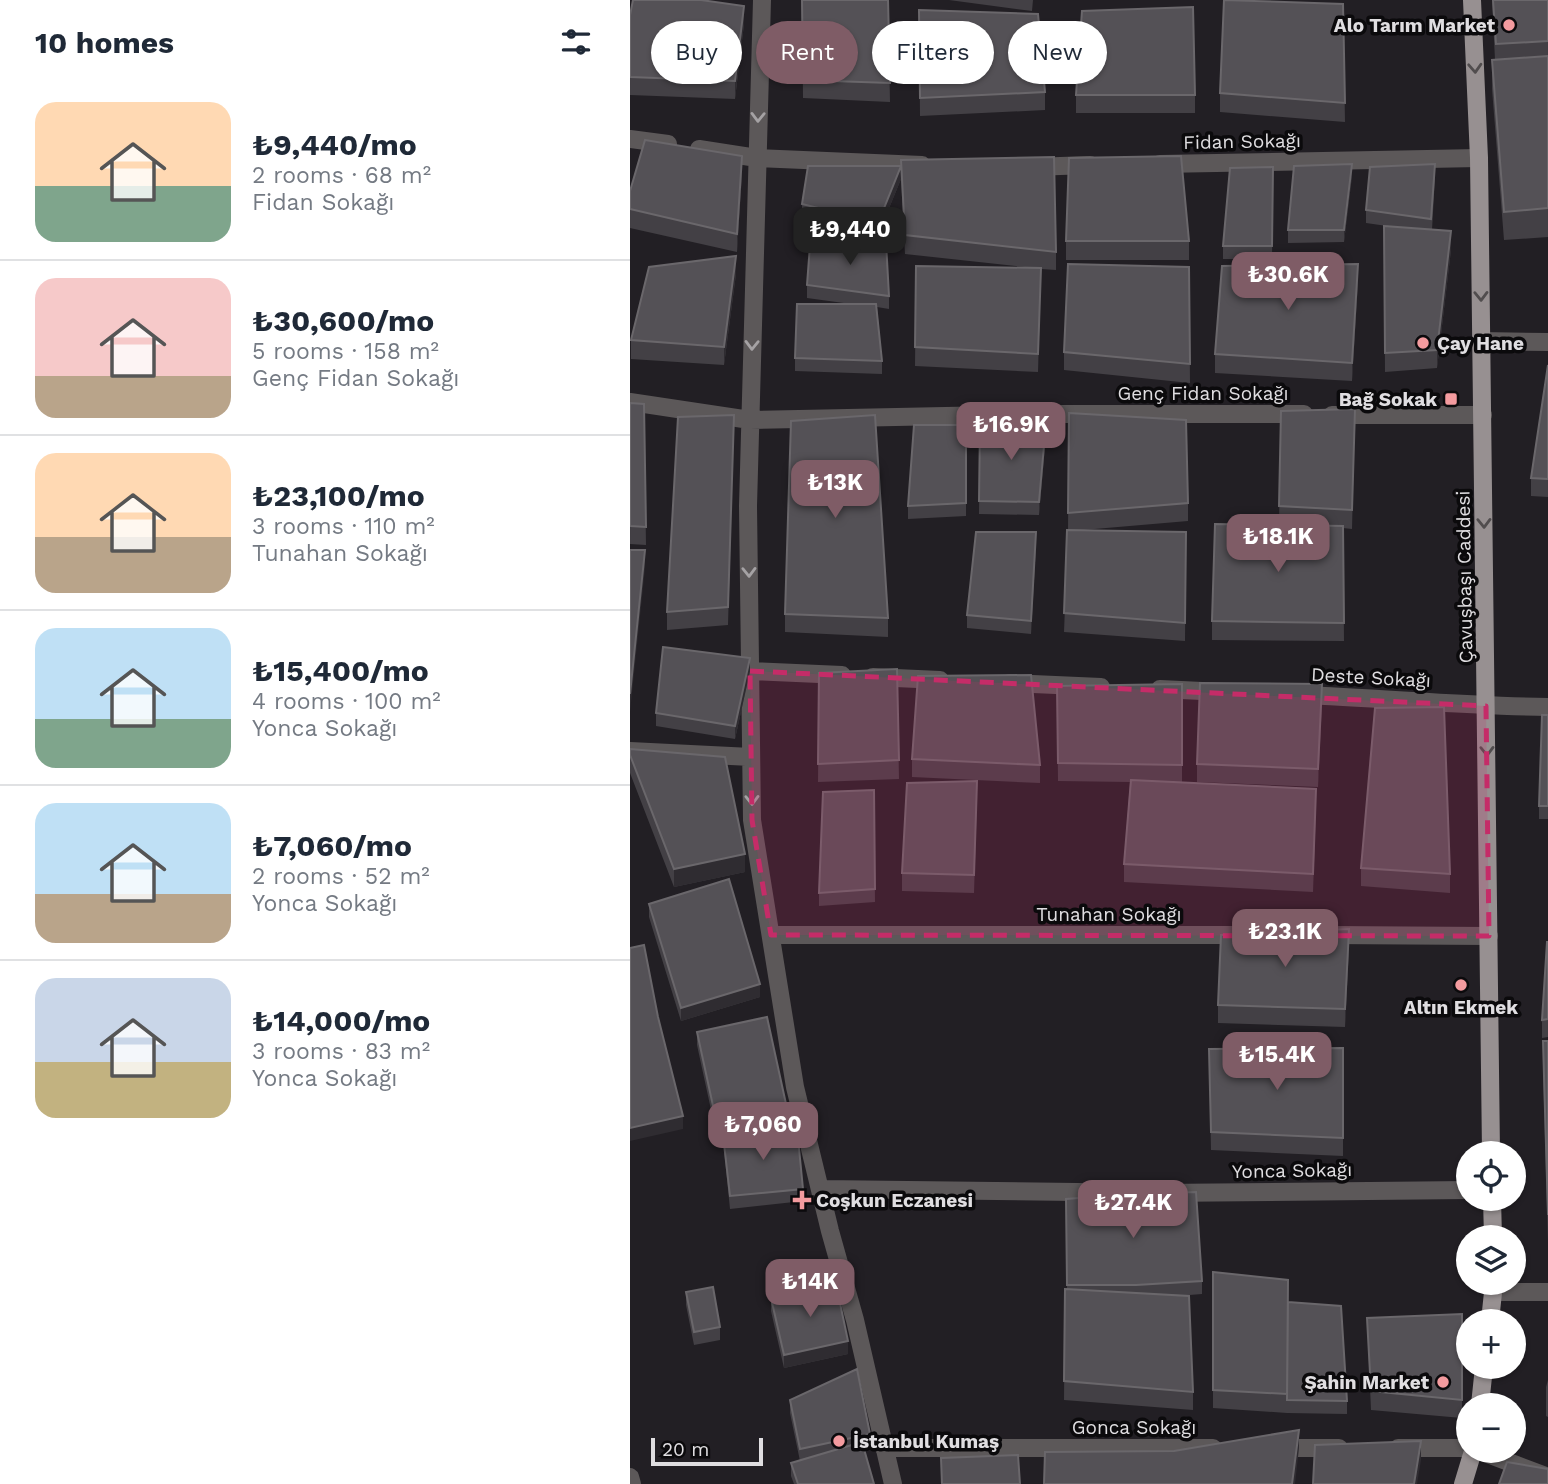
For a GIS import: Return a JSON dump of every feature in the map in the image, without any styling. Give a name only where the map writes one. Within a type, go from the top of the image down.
[{"type":"main road","name":"Çavuşbaşı Caddesi","points":[[1472,0],[1479,158],[1491,1141]]},
{"type":"main road","points":[[1463,1484],[1470,1463]]},
{"type":"street","points":[[762,0],[748,506],[752,820],[795,1087],[855,1320],[892,1484]]},
{"type":"street","points":[[630,139],[757,158],[934,165]]},
{"type":"street","name":"Fidan Sokağı","points":[[1139,164],[1479,158]]},
{"type":"street","points":[[1016,167],[1112,165]]},
{"type":"street","points":[[1481,341],[1548,342]]},
{"type":"street","name":"Genç Fidan Sokağı","points":[[630,402],[750,421],[1049,414],[1483,415]]},
{"type":"street","points":[[750,671],[955,680]]},
{"type":"street","points":[[996,682],[1118,688]]},
{"type":"street","points":[[1146,689],[1241,692]]},
{"type":"street","name":"Deste Sokağı","points":[[1282,694],[1548,707]]},
{"type":"street","points":[[630,751],[751,757]]},
{"type":"street","name":"Tunahan Sokağı","points":[[771,935],[1268,935]]},
{"type":"street","points":[[1309,935],[1489,936]]},
{"type":"street","name":"Yonca Sokağı","points":[[821,1189],[1158,1193],[1456,1189]]},
{"type":"street","points":[[1526,1290],[1548,1292]]},
{"type":"street","name":"Gonca Sokağı","points":[[884,1448],[1230,1448]]},
{"type":"street","points":[[1258,1448],[1353,1448]]},
{"type":"street","points":[[1380,1448],[1456,1448]]},
{"type":"street","points":[[1511,1463],[1548,1477]]},
{"type":"street","points":[[630,1477],[632,1484]]},
{"type":"highlighted area","points":[[750,671],[1486,706],[1489,936],[771,935],[752,820]]},
{"type":"building","points":[[633,0],[701,0],[744,6],[742,23],[651,21],[651,78],[630,77],[630,15]]},
{"type":"building","points":[[802,0],[888,0],[889,21],[872,21],[872,82],[858,82],[858,21],[802,21]]},
{"type":"building","points":[[1224,0],[1343,4],[1345,103],[1220,93]]},
{"type":"building","points":[[1493,0],[1548,0],[1548,41],[1496,44]]},
{"type":"building","points":[[1193,7],[1195,95],[1076,95],[1077,84],[1107,84],[1107,21],[1081,21],[1082,11]]},
{"type":"building","points":[[919,10],[1038,14],[1039,21],[1008,21],[1008,84],[1044,84],[1045,92],[920,98],[920,84],[994,84],[994,21],[919,21]]},
{"type":"building","points":[[1548,56],[1548,208],[1504,212],[1492,60]]},
{"type":"building","points":[[645,140],[742,156],[737,234],[630,209],[630,191]]},
{"type":"building","points":[[1181,156],[1189,241],[1066,241],[1069,158]]},
{"type":"building","points":[[1054,157],[1056,252],[905,235],[901,160]]},
{"type":"building","points":[[1352,164],[1344,230],[1288,230],[1294,166]]},
{"type":"building","points":[[1435,164],[1431,219],[1366,210],[1370,167]]},
{"type":"building","points":[[808,166],[901,166],[878,223],[802,204]]},
{"type":"building","points":[[1273,167],[1272,246],[1223,246],[1230,168]]},
{"type":"building","points":[[1384,226],[1451,231],[1437,350],[1385,353]]},
{"type":"building","points":[[886,242],[889,296],[807,285],[810,245]]},
{"type":"building","points":[[736,256],[724,347],[631,340],[649,267]]},
{"type":"building","points":[[1068,264],[1189,267],[1190,364],[1064,352]]},
{"type":"building","points":[[1358,264],[1352,363],[1215,354],[1222,266]]},
{"type":"building","points":[[916,266],[1041,268],[1038,354],[915,347]]},
{"type":"building","points":[[797,304],[876,304],[882,361],[795,358]]},
{"type":"building","points":[[1548,365],[1548,479],[1531,478]]},
{"type":"building","points":[[630,403],[644,404],[646,527],[630,526]]},
{"type":"building","points":[[1355,409],[1352,510],[1279,506],[1281,411]]},
{"type":"building","points":[[1069,413],[1186,420],[1188,503],[1068,513]]},
{"type":"building","points":[[734,415],[728,607],[667,612],[678,417]]},
{"type":"building","points":[[875,415],[888,618],[785,614],[791,421]]},
{"type":"building","points":[[1046,423],[1039,502],[979,501],[980,425]]},
{"type":"building","points":[[914,425],[966,425],[966,503],[908,506]]},
{"type":"building","points":[[1215,524],[1343,526],[1344,623],[1212,621]]},
{"type":"building","points":[[1067,530],[1186,532],[1185,623],[1064,613]]},
{"type":"building","points":[[976,532],[1036,532],[1031,621],[967,615]]},
{"type":"building","points":[[630,550],[645,550],[630,694]]},
{"type":"building","points":[[663,647],[750,658],[735,726],[656,713]]},
{"type":"building","points":[[897,669],[899,760],[818,764],[819,673]]},
{"type":"building","points":[[1031,675],[1040,765],[912,759],[918,676]]},
{"type":"building","points":[[1200,683],[1322,684],[1318,769],[1197,764]]},
{"type":"building","points":[[1182,684],[1182,765],[1058,763],[1057,686]]},
{"type":"building","points":[[1444,707],[1450,874],[1361,868],[1375,708]]},
{"type":"building","points":[[1542,715],[1548,715],[1548,806],[1539,806]]},
{"type":"building","points":[[630,749],[725,757],[745,854],[674,869]]},
{"type":"building","points":[[1131,780],[1316,789],[1313,874],[1124,864]]},
{"type":"building","points":[[977,781],[974,875],[902,873],[907,783]]},
{"type":"building","points":[[874,790],[875,889],[819,893],[823,792]]},
{"type":"building","points":[[729,879],[760,984],[681,1008],[649,904]]},
{"type":"building","points":[[1349,929],[1345,1009],[1218,1005],[1221,935]]},
{"type":"building","points":[[1547,942],[1548,1019],[1542,1020]]},
{"type":"building","points":[[644,945],[658,1017],[683,1116],[630,1128],[630,948]]},
{"type":"building","points":[[767,1017],[788,1113],[718,1129],[697,1032]]},
{"type":"building","points":[[1543,1041],[1548,1041],[1548,1215]]},
{"type":"building","points":[[1343,1048],[1343,1138],[1211,1132],[1209,1049]]},
{"type":"building","points":[[797,1128],[803,1189],[730,1196],[723,1135]]},
{"type":"building","points":[[1196,1192],[1202,1281],[1067,1285],[1066,1199]]},
{"type":"building","points":[[1213,1272],[1288,1280],[1287,1394],[1213,1390]]},
{"type":"building","points":[[836,1284],[848,1341],[784,1355],[771,1298]]},
{"type":"building","points":[[713,1287],[720,1327],[694,1332],[686,1292]]},
{"type":"building","points":[[1065,1289],[1189,1296],[1193,1392],[1064,1381]]},
{"type":"building","points":[[1288,1302],[1341,1306],[1347,1401],[1287,1400]]},
{"type":"building","points":[[1456,1314],[1456,1379],[1462,1379],[1462,1393],[1456,1393],[1456,1399],[1371,1391],[1367,1318]]},
{"type":"building","points":[[857,1369],[870,1434],[800,1449],[790,1400]]},
{"type":"building","points":[[1299,1430],[1292,1484],[1044,1484],[1045,1452],[1174,1451]]},
{"type":"building","points":[[1421,1441],[1414,1484],[1313,1484],[1315,1445]]},
{"type":"building","points":[[862,1442],[874,1484],[798,1484],[791,1463]]},
{"type":"building","points":[[1018,1455],[1020,1484],[942,1484],[941,1458]]},
{"type":"building","points":[[1507,1463],[1548,1469],[1548,1484],[1499,1484]]},
{"type":"place","name":"Alo Tarım Market","points":[[1509,25]]},
{"type":"place","name":"Çay Hane","points":[[1423,343]]},
{"type":"place","name":"Bağ Sokak","points":[[1451,399]]},
{"type":"place","name":"Altın Ekmek","points":[[1461,985]]},
{"type":"place","name":"Coşkun Eczanesi","points":[[802,1200]]},
{"type":"place","name":"Şahin Market","points":[[1443,1382]]},
{"type":"place","name":"İstanbul Kumaş","points":[[839,1441]]}]
